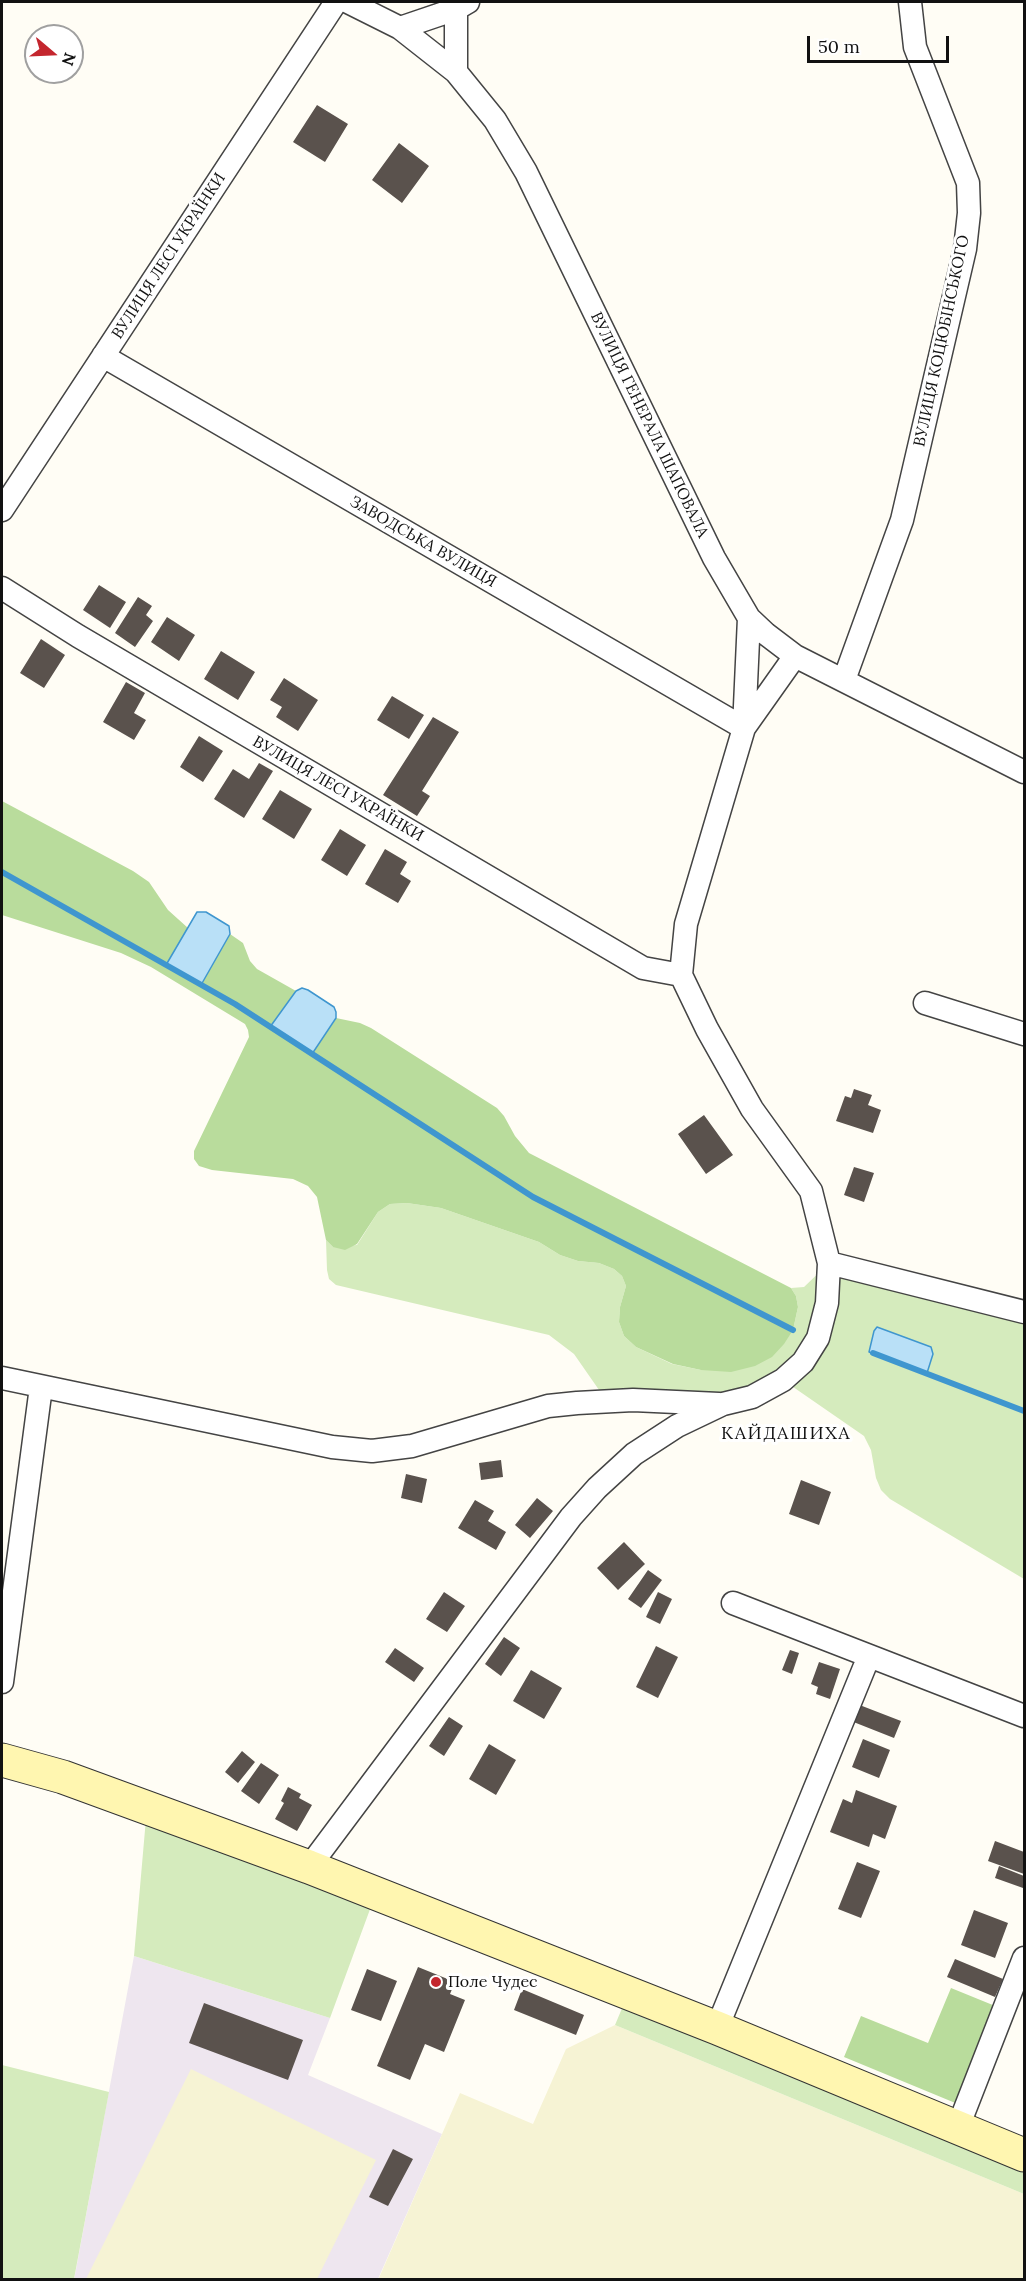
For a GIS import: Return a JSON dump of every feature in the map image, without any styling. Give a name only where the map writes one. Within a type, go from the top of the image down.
[{"type":"main road","points":[[2,1760],[63,1777],[309,1867],[717,2028],[1024,2155]]},
{"type":"street","name":"ВУЛИЦЯ ЛЕСІ УКРАЇНКИ","points":[[2,510],[336,2]]},
{"type":"street","name":"ВУЛИЦЯ ГЕНЕРАЛА ШАПОВАЛА","points":[[348,2],[400,28],[456,72],[495,120],[526,172],[714,558],[749,618],[795,656],[1024,772]]},
{"type":"street","name":"ВУЛИЦЯ КОЦЮБІНСЬКОГО","points":[[844,680],[902,520],[965,249],[969,213],[968,183],[915,47],[910,2]]},
{"type":"street","points":[[400,28],[462,5],[456,72]]},
{"type":"street","name":"ЗАВОДСЬКА ВУЛИЦЯ","points":[[103,356],[744,728]]},
{"type":"street","name":"ВУЛИЦЯ ЛЕСІ УКРАЇНКИ","points":[[2,588],[78,636],[643,968],[681,975]]},
{"type":"street","points":[[309,1867],[571,1516],[597,1488],[634,1454],[677,1426],[723,1404],[752,1397],[783,1380],[803,1362],[818,1338],[827,1304],[829,1263],[811,1191],[752,1109],[707,1029],[681,975],[686,924],[744,728],[749,618]]},
{"type":"street","points":[[744,728],[795,656]]},
{"type":"street","points":[[925,1003],[1024,1034]]},
{"type":"street","points":[[829,1263],[1024,1312]]},
{"type":"street","points":[[2,1378],[324,1446],[372,1451],[412,1446],[548,1406],[577,1402],[633,1400],[723,1404]]},
{"type":"street","points":[[2,1682],[41,1387]]},
{"type":"street","points":[[733,1603],[1024,1716]]},
{"type":"street","points":[[717,2028],[869,1656]]},
{"type":"street","points":[[958,2127],[1024,1958]]},
{"type":"shaded area","points":[[134,1956],[330,2018],[308,2075],[442,2134],[378,2279],[74,2280]]},
{"type":"shaded area","points":[[615,2025],[1024,2194],[1024,2279],[378,2280],[460,2093],[533,2124],[566,2049]]},
{"type":"shaded area","points":[[191,2069],[376,2160],[317,2279],[86,2279]]},
{"type":"green space","points":[[2,801],[133,871],[149,882],[168,910],[188,928],[166,965],[201,985],[230,934],[243,943],[250,961],[257,969],[296,991],[271,1027],[311,1054],[336,1018],[371,1028],[497,1108],[529,1153],[791,1288],[796,1296],[798,1307],[793,1330],[784,1344],[772,1357],[755,1366],[731,1372],[701,1370],[673,1364],[636,1347],[624,1336],[619,1322],[620,1307],[626,1286],[622,1276],[614,1269],[599,1263],[578,1261],[560,1255],[539,1242],[441,1208],[407,1203],[390,1204],[378,1212],[357,1244],[345,1250],[333,1247],[326,1240],[317,1197],[308,1186],[293,1179],[212,1170],[199,1166],[194,1159],[194,1151],[249,1037],[245,1024],[151,967],[121,953],[2,915]]},
{"type":"green space","points":[[407,1203],[441,1208],[539,1242],[560,1255],[578,1261],[599,1263],[614,1269],[622,1276],[626,1286],[620,1307],[619,1322],[624,1336],[636,1347],[672,1364],[701,1370],[793,1330],[798,1307],[796,1296],[791,1288],[804,1287],[829,1263],[1024,1310],[1024,1579],[890,1499],[881,1490],[876,1478],[871,1450],[864,1436],[783,1380],[752,1397],[606,1400],[574,1354],[549,1335],[336,1285],[329,1279],[326,1240],[333,1247],[357,1245],[378,1212],[390,1204]]},
{"type":"green space","points":[[147,1807],[376,1893],[330,2018],[134,1956]]},
{"type":"green space","points":[[951,1988],[1005,2010],[965,2107],[844,2057],[861,2016],[928,2043]]},
{"type":"green space","points":[[628,1994],[1024,2155],[1024,2194],[615,2025]]},
{"type":"green space","points":[[2,2065],[109,2092],[74,2279],[2,2279]]},
{"type":"water","points":[[197,912],[206,912],[229,926],[230,934],[201,985],[166,965]]},
{"type":"water","points":[[302,988],[334,1007],[336,1012],[336,1018],[312,1054],[270,1027],[296,991]]},
{"type":"water","points":[[877,1327],[931,1347],[933,1354],[927,1373],[869,1352]]},
{"type":"building","points":[[317,105],[348,124],[325,162],[293,142]]},
{"type":"building","points":[[399,143],[429,166],[402,203],[372,180]]},
{"type":"building","points":[[99,585],[126,602],[110,628],[83,610]]},
{"type":"building","points":[[138,597],[152,606],[146,615],[153,621],[135,647],[115,633]]},
{"type":"building","points":[[167,617],[195,635],[179,661],[151,642]]},
{"type":"building","points":[[41,639],[65,655],[44,688],[20,673]]},
{"type":"building","points":[[221,651],[255,672],[238,700],[204,679]]},
{"type":"building","points":[[284,678],[318,700],[298,731],[276,717],[282,707],[270,700]]},
{"type":"building","points":[[126,682],[145,693],[134,713],[146,720],[134,740],[103,722]]},
{"type":"building","points":[[392,696],[424,715],[409,739],[377,720]]},
{"type":"building","points":[[433,717],[459,732],[422,791],[430,796],[417,816],[383,795]]},
{"type":"building","points":[[199,736],[223,751],[203,782],[180,767]]},
{"type":"building","points":[[259,763],[273,771],[244,818],[214,799],[233,769],[249,779]]},
{"type":"building","points":[[280,790],[312,809],[294,839],[262,819]]},
{"type":"building","points":[[340,829],[366,845],[347,876],[321,860]]},
{"type":"building","points":[[385,849],[407,862],[400,874],[411,881],[398,903],[365,884]]},
{"type":"building","points":[[854,1089],[872,1095],[868,1105],[881,1110],[873,1133],[836,1121],[845,1096],[851,1098]]},
{"type":"building","points":[[704,1115],[733,1155],[706,1174],[678,1134]]},
{"type":"building","points":[[854,1167],[874,1173],[864,1202],[844,1195]]},
{"type":"building","points":[[501,1460],[503,1477],[481,1480],[479,1463]]},
{"type":"building","points":[[406,1474],[427,1479],[422,1503],[401,1498]]},
{"type":"building","points":[[801,1480],[831,1492],[819,1525],[789,1514]]},
{"type":"building","points":[[537,1498],[553,1511],[530,1538],[515,1525]]},
{"type":"building","points":[[475,1500],[494,1511],[488,1521],[506,1532],[496,1550],[458,1528]]},
{"type":"building","points":[[624,1542],[645,1564],[618,1590],[597,1568]]},
{"type":"building","points":[[648,1570],[662,1580],[641,1608],[628,1599]]},
{"type":"building","points":[[444,1592],[465,1606],[447,1632],[426,1619]]},
{"type":"building","points":[[658,1592],[672,1599],[660,1624],[646,1617]]},
{"type":"building","points":[[504,1637],[520,1648],[501,1676],[485,1664]]},
{"type":"building","points":[[656,1646],[678,1657],[658,1698],[636,1687]]},
{"type":"building","points":[[395,1648],[424,1668],[414,1682],[385,1662]]},
{"type":"building","points":[[790,1650],[799,1653],[792,1674],[782,1670]]},
{"type":"building","points":[[819,1662],[840,1669],[830,1699],[816,1694],[818,1687],[811,1684]]},
{"type":"building","points":[[531,1670],[562,1688],[544,1719],[513,1701]]},
{"type":"building","points":[[857,1704],[901,1721],[894,1738],[851,1721]]},
{"type":"building","points":[[449,1717],[463,1726],[444,1756],[429,1746]]},
{"type":"building","points":[[863,1739],[890,1750],[879,1778],[852,1767]]},
{"type":"building","points":[[489,1744],[516,1760],[496,1795],[469,1779]]},
{"type":"building","points":[[242,1751],[255,1762],[238,1783],[225,1772]]},
{"type":"building","points":[[261,1763],[279,1775],[259,1804],[241,1791]]},
{"type":"building","points":[[288,1787],[301,1794],[299,1798],[312,1805],[297,1831],[275,1819],[284,1803],[281,1801]]},
{"type":"building","points":[[856,1790],[897,1806],[885,1839],[873,1834],[869,1847],[830,1832],[843,1799],[852,1803]]},
{"type":"building","points":[[995,1841],[1024,1852],[1024,1874],[988,1861]]},
{"type":"building","points":[[857,1862],[880,1871],[861,1918],[838,1909]]},
{"type":"building","points":[[999,1866],[1024,1876],[1023,1888],[995,1878]]},
{"type":"building","points":[[974,1910],[1008,1923],[995,1958],[961,1945]]},
{"type":"building","points":[[955,1959],[1003,1979],[995,1997],[947,1977]]},
{"type":"building","points":[[418,1967],[455,1982],[450,1994],[465,2000],[444,2052],[425,2044],[410,2080],[377,2066]]},
{"type":"building","points":[[367,1969],[397,1981],[381,2021],[351,2010]]},
{"type":"building","points":[[522,1989],[584,2015],[576,2035],[514,2010]]},
{"type":"building","points":[[204,2003],[303,2040],[288,2080],[189,2043]]},
{"type":"building","points":[[393,2149],[413,2159],[388,2206],[369,2197]]},
{"type":"waterway","points":[[2,872],[235,1004],[533,1197],[793,1330]]},
{"type":"waterway","points":[[873,1353],[1024,1411]]},
{"type":"place","name":"Поле Чудес","points":[[436,1982]]},
{"type":"district","name":"КАЙДАШИХА","points":[[786,1434]]}]
